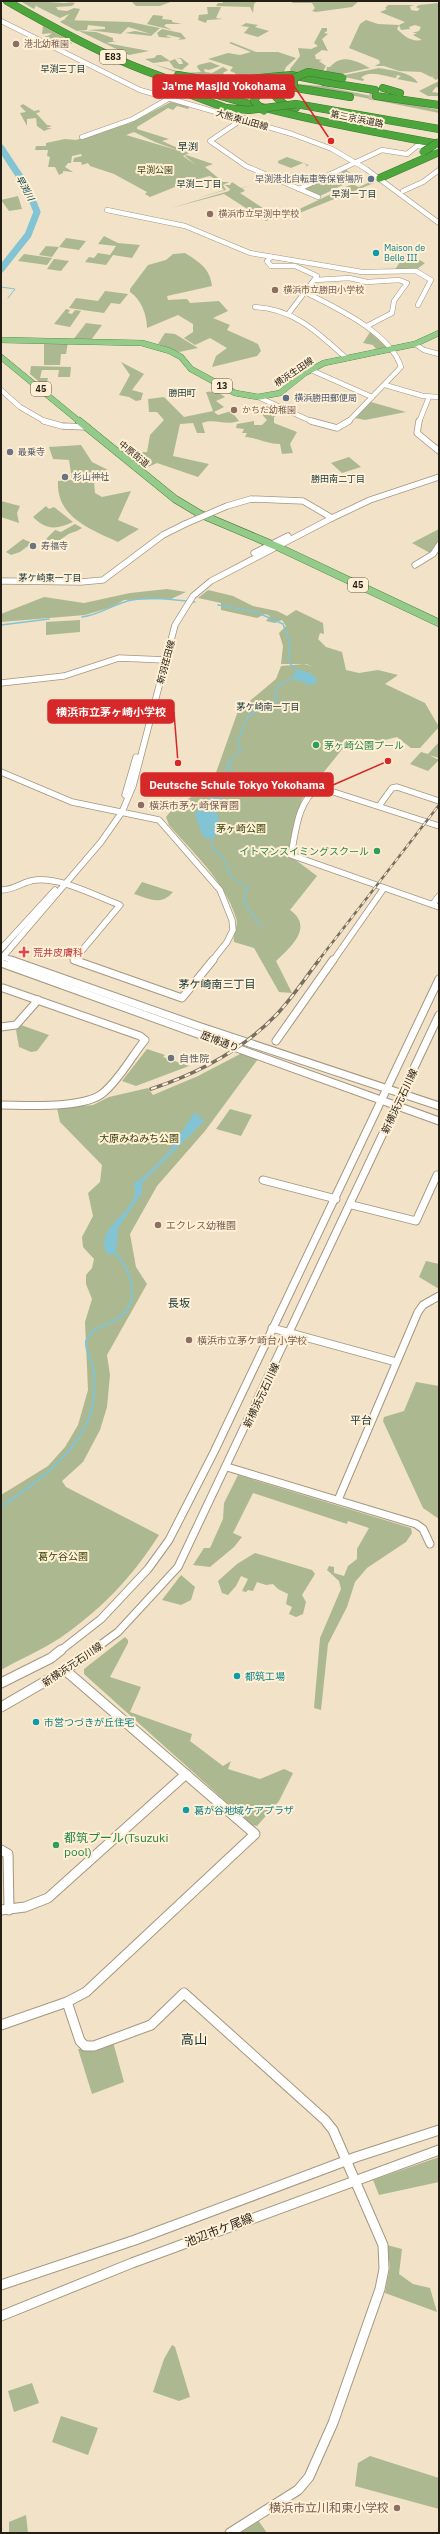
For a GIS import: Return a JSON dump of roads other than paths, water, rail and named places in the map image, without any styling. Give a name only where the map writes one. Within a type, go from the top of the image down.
[{"type":"highway","name":"第三京浜道路","points":[[7,1],[88,46],[147,71],[226,97],[304,117],[429,142],[439,142]]},
{"type":"highway","name":"第三京浜道路","points":[[18,1],[120,55],[230,94],[439,142]]},
{"type":"highway","points":[[88,46],[119,64],[217,106],[238,110],[296,104],[315,106],[439,130]]},
{"type":"highway","points":[[120,55],[179,76],[205,81],[232,82],[279,75],[298,76],[439,104]]},
{"type":"highway","points":[[315,106],[298,98],[294,78],[304,73],[338,83],[360,83]]},
{"type":"highway","points":[[147,76],[200,92],[292,86],[349,93],[377,91]]},
{"type":"highway","points":[[429,142],[312,123],[264,111],[255,104],[260,88],[271,82],[288,78],[338,83],[360,83],[377,91],[402,97],[439,109]]},
{"type":"highway","points":[[349,93],[318,84],[282,84],[277,90],[276,97],[289,106],[394,131]]},
{"type":"highway","points":[[295,86],[318,84]]},
{"type":"highway","points":[[402,97],[439,100]]},
{"type":"highway","points":[[380,176],[439,142]]},
{"type":"highway","points":[[380,176],[438,152]]},
{"type":"main road","name":"横浜生田線","points":[[1,340],[142,343],[170,351],[181,357],[191,369],[235,393],[258,397],[280,393],[311,370],[324,363],[344,357],[415,344],[439,333]]},
{"type":"main road","name":"中原街道","points":[[1,357],[175,499],[200,514],[439,623]]},
{"type":"main road","name":"中原街道","points":[[273,547],[439,626]]},
{"type":"street","name":"大熊東山田線","points":[[1,20],[118,80],[166,99],[243,119]]},
{"type":"street","name":"大熊東山田線","points":[[34,37],[132,84],[304,138],[358,161],[403,191],[439,218]]},
{"type":"street","points":[[81,136],[133,119],[166,99]]},
{"type":"street","points":[[243,119],[210,142],[246,166],[318,198]]},
{"type":"street","points":[[299,189],[382,150],[407,154],[418,146],[438,152]]},
{"type":"street","points":[[403,191],[423,182],[439,170]]},
{"type":"street","name":"大熊東山田線","points":[[380,176],[439,223]]},
{"type":"street","points":[[107,210],[185,226],[242,251],[271,257],[359,272],[416,271],[430,278],[431,280],[418,304]]},
{"type":"street","points":[[271,257],[267,261],[271,266],[295,266],[317,276],[289,313]]},
{"type":"street","points":[[354,279],[359,272]]},
{"type":"street","points":[[314,280],[354,279],[367,282],[399,280],[407,283],[395,299],[392,313],[367,326]]},
{"type":"street","points":[[258,397],[314,422],[335,428],[348,422],[401,367],[399,358],[367,326],[305,292]]},
{"type":"street","points":[[255,307],[270,307],[289,313],[305,321],[344,357]]},
{"type":"street","points":[[415,344],[424,350],[439,354]]},
{"type":"street","points":[[311,370],[372,397]]},
{"type":"street","points":[[385,385],[429,397],[439,397]]},
{"type":"street","points":[[1,390],[21,409],[36,417],[71,429],[87,428]]},
{"type":"street","points":[[429,397],[416,429],[421,436],[439,451]]},
{"type":"street","name":"新羽荏田線","points":[[2,959],[120,812],[175,625],[180,611],[188,599],[211,581],[371,496],[439,473]]},
{"type":"street","name":"新羽荏田線","points":[[273,547],[330,517],[370,500],[439,477]]},
{"type":"street","points":[[1,581],[81,582],[102,580],[163,535],[227,506],[251,498],[303,501],[330,517]]},
{"type":"street","points":[[415,565],[432,554],[439,546]]},
{"type":"street","points":[[1,683],[64,676],[102,662],[119,658],[164,660]]},
{"type":"street","points":[[1,772],[72,802],[154,818],[163,823],[220,890],[232,920],[232,930],[227,942],[182,998],[74,960],[120,905],[62,885],[37,880],[13,892],[1,890]]},
{"type":"street","points":[[439,826],[318,787],[312,790],[305,801],[291,855],[436,905],[439,896]]},
{"type":"street","points":[[379,806],[392,788],[397,787],[439,801]]},
{"type":"street","name":"新羽荏田線","points":[[1,949],[62,885]]},
{"type":"street","points":[[276,1041],[384,888]]},
{"type":"street","name":"歴博通り","points":[[2,959],[439,1106]]},
{"type":"street","name":"歴博通り","points":[[2,959],[381,1101],[439,1121]]},
{"type":"street","name":"新横浜元石川線","points":[[1,1684],[51,1658],[101,1619],[148,1569],[169,1540],[336,1199],[439,979]]},
{"type":"street","points":[[1,1105],[44,1104],[97,1097],[102,1094],[145,1040],[3,988]]},
{"type":"street","points":[[1,1027],[16,1025],[38,1000]]},
{"type":"street","name":"新横浜元石川線","points":[[1,1707],[65,1670],[118,1632],[178,1567],[352,1205],[439,1015]]},
{"type":"street","points":[[352,1205],[416,1222],[437,1175],[439,1176]]},
{"type":"street","points":[[263,1180],[336,1199]]},
{"type":"street","points":[[338,1500],[418,1312],[423,1305],[439,1296]]},
{"type":"street","points":[[272,1328],[287,1328],[294,1318],[298,1316]]},
{"type":"street","points":[[272,1328],[396,1362]]},
{"type":"street","points":[[264,1347],[269,1345],[277,1333],[290,1333]]},
{"type":"street","points":[[227,1467],[416,1524],[423,1529],[430,1544]]},
{"type":"street","points":[[1,2025],[67,2002],[86,1992],[255,1834],[65,1670]]},
{"type":"street","points":[[1,1850],[8,1854],[5,1910],[26,1907],[48,1898],[186,1774]]},
{"type":"street","points":[[67,2002],[80,2041],[85,2046],[94,2046],[151,2025],[184,1992],[325,2120],[336,2134],[356,2178],[383,2245],[384,2269],[380,2289],[318,2460],[309,2477],[298,2490],[230,2533]]},
{"type":"street","name":"池辺市ケ尾線","points":[[1,2285],[135,2240],[348,2160],[439,2130]]},
{"type":"street","name":"池辺市ケ尾線","points":[[1,2316],[132,2263],[356,2178],[439,2150]]},
{"type":"water","points":[[296,670],[308,672],[318,680],[314,684],[307,685],[304,682],[292,679]]},
{"type":"water","points":[[214,796],[219,799],[215,807],[222,830],[212,839],[203,837],[195,815],[200,803]]},
{"type":"water","points":[[194,1113],[200,1114],[197,1116],[201,1119],[204,1117],[204,1121],[142,1183],[142,1193],[118,1228],[116,1254],[107,1254],[104,1245],[105,1237],[108,1230],[131,1203],[135,1194],[134,1183],[145,1176],[168,1153]]},
{"type":"waterway","name":"早渕川","points":[[1,148],[28,189],[37,212],[28,235],[1,269]]},
{"type":"waterway","points":[[1,287],[15,289],[8,298]]},
{"type":"waterway","points":[[82,617],[95,614],[132,600],[147,598],[195,602]]},
{"type":"waterway","points":[[218,605],[256,612],[283,624],[290,643],[288,661],[296,670]]},
{"type":"waterway","points":[[1,625],[49,619]]},
{"type":"waterway","points":[[217,796],[227,775],[228,763],[241,749],[238,742],[248,716],[278,699],[275,691],[278,686],[292,679]]},
{"type":"waterway","points":[[219,799],[227,795],[237,781],[229,764]]},
{"type":"waterway","points":[[212,839],[212,847],[223,858],[232,877],[247,887],[244,903],[261,926]]},
{"type":"waterway","points":[[2,1506],[32,1485],[62,1459],[85,1428],[91,1410],[94,1391],[94,1370],[86,1348],[86,1341],[88,1336],[95,1330],[117,1319],[125,1312],[130,1305],[132,1296],[130,1278],[122,1261],[116,1254]]},
{"type":"tunnel","points":[[262,83],[281,81]]},
{"type":"tunnel","points":[[369,96],[375,97]]},
{"type":"railway","points":[[318,961],[439,805]]},
{"type":"railway","points":[[151,1089],[203,1068],[235,1049],[250,1038],[284,1007],[319,960]]},
{"type":"place","name":"港北幼稚園","points":[[16,44]]},
{"type":"place","name":"Ja'me Masjid Yokohama","points":[[331,141]]},
{"type":"place","name":"早渕港北自転車等保管場所","points":[[371,179]]},
{"type":"place","name":"横浜市立早渕中学校","points":[[210,214]]},
{"type":"place","name":"Maison de Belle III","points":[[376,253]]},
{"type":"place","name":"横浜市立勝田小学校","points":[[275,290]]},
{"type":"place","name":"横浜勝田郵便局","points":[[286,398]]},
{"type":"place","name":"かちだ幼稚園","points":[[234,410]]},
{"type":"place","name":"最乗寺","points":[[10,452]]},
{"type":"place","name":"杉山神社","points":[[65,477]]},
{"type":"place","name":"寿福寺","points":[[33,546]]},
{"type":"place","name":"茅ヶ崎公園プール","points":[[316,745]]},
{"type":"place","name":"Deutsche Schule Tokyo Yokohama","points":[[388,761]]},
{"type":"place","name":"横浜市立茅ヶ崎小学校","points":[[178,763]]},
{"type":"place","name":"横浜市茅ヶ崎保育園","points":[[141,805]]},
{"type":"place","name":"イトマンスイミングスクール","points":[[377,851]]},
{"type":"place","name":"荒井皮膚科","points":[[24,952]]},
{"type":"place","name":"自性院","points":[[171,1058]]},
{"type":"place","name":"エクレス幼稚園","points":[[158,1225]]},
{"type":"place","name":"横浜市立茅ケ崎台小学校","points":[[189,1340]]},
{"type":"place","name":"都筑工場","points":[[237,1676]]},
{"type":"place","name":"市営つづきが丘住宅","points":[[36,1722]]},
{"type":"place","name":"葛が谷地域ケアプラザ","points":[[186,1810]]},
{"type":"place","name":"都筑プール(Tsuzuki pool)","points":[[56,1845]]},
{"type":"place","name":"横浜市立川和東小学校","points":[[397,2508]]},
{"type":"district","name":"早渕三丁目","points":[[63,69]]},
{"type":"district","name":"早渕","points":[[188,146]]},
{"type":"district","name":"早渕二丁目","points":[[199,184]]},
{"type":"district","name":"早渕一丁目","points":[[354,194]]},
{"type":"district","name":"勝田町","points":[[182,393]]},
{"type":"district","name":"勝田南二丁目","points":[[338,479]]},
{"type":"district","name":"茅ケ崎東一丁目","points":[[50,578]]},
{"type":"district","name":"茅ケ崎南一丁目","points":[[268,707]]},
{"type":"district","name":"茅ケ崎南三丁目","points":[[217,984]]},
{"type":"district","name":"長坂","points":[[179,1303]]},
{"type":"district","name":"平台","points":[[361,1420]]},
{"type":"district","name":"高山","points":[[194,2039]]},
{"type":"park label","name":"早渕公園","points":[[155,170]]},
{"type":"park label","name":"茅ヶ崎公園","points":[[241,828]]},
{"type":"park label","name":"大原みねみち公園","points":[[139,1138]]},
{"type":"park label","name":"葛ケ谷公園","points":[[63,1556]]}]
